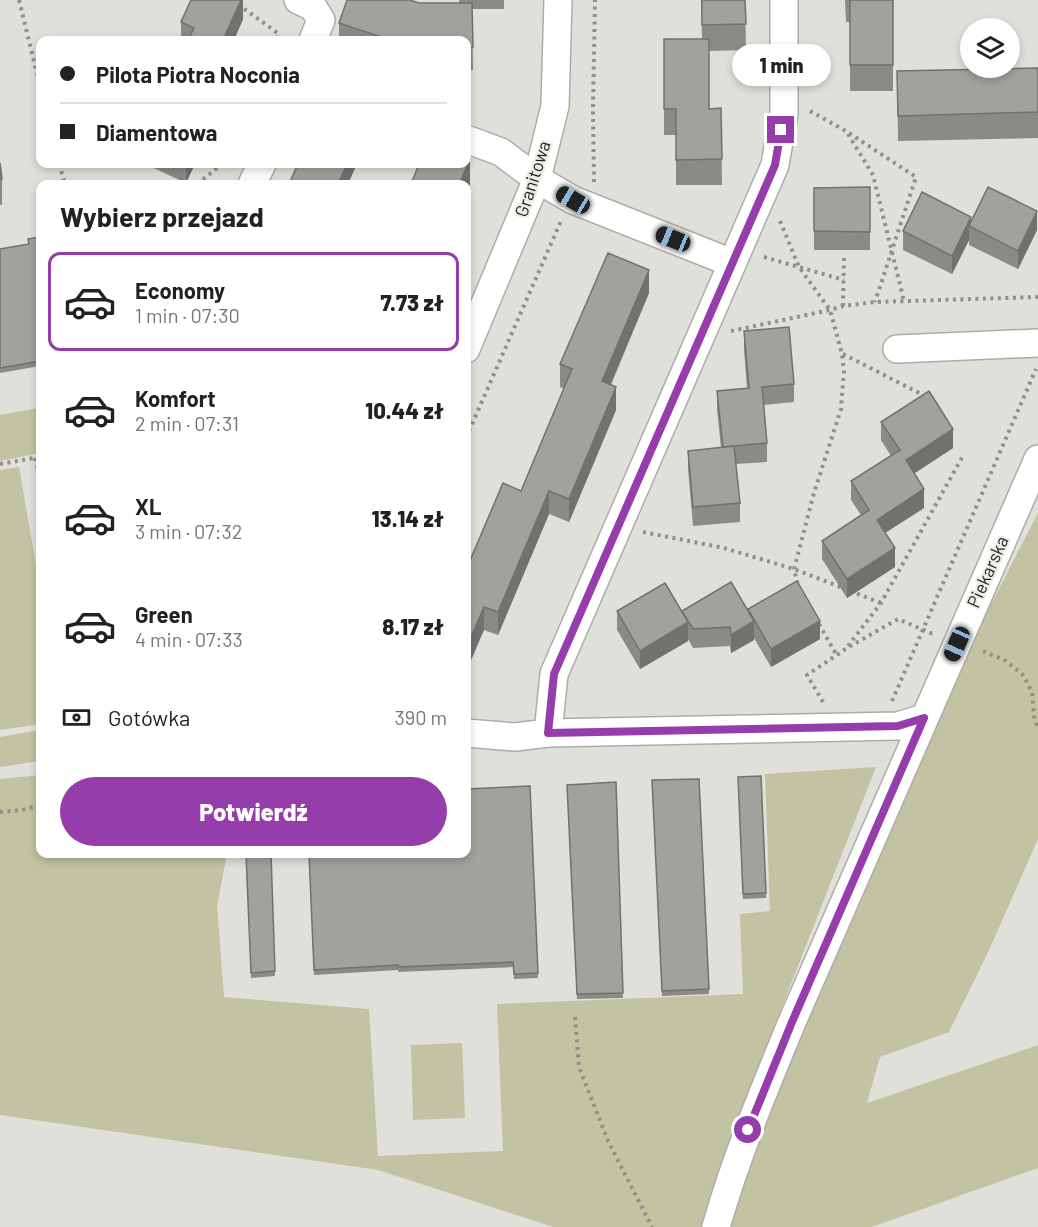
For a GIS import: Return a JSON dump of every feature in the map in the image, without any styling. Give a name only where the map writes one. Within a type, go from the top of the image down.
[{"type":"street","points":[[298,0],[313,8],[321,21],[315,36]]},
{"type":"street","name":"Granitowa","points":[[471,337],[537,178],[555,106],[558,0]]},
{"type":"street","points":[[548,733],[554,674],[744,259],[775,165],[784,113],[784,0]]},
{"type":"street","points":[[471,141],[501,152],[573,200],[744,259]]},
{"type":"street","points":[[897,349],[1038,343]]},
{"type":"street","name":"Piekarska","points":[[716,1227],[747,1132],[767,1082],[1038,459]]},
{"type":"street","points":[[471,733],[515,737],[548,733],[898,726],[924,718]]},
{"type":"path","points":[[19,0],[36,70]]},
{"type":"path","points":[[232,0],[279,33],[278,36]]},
{"type":"path","points":[[594,182],[595,0]]},
{"type":"path","points":[[803,107],[846,131],[916,177],[875,302]]},
{"type":"path","points":[[846,131],[873,175],[904,302]]},
{"type":"path","points":[[202,180],[216,168]]},
{"type":"path","points":[[471,427],[561,222],[573,200]]},
{"type":"path","points":[[779,219],[799,267],[830,310],[842,354],[844,371],[841,409],[814,493],[794,569],[799,589]]},
{"type":"path","points":[[843,306],[844,255]]},
{"type":"path","points":[[744,259],[799,267],[844,280]]},
{"type":"path","points":[[722,333],[843,306],[875,302],[1038,297]]},
{"type":"path","points":[[842,354],[934,400]]},
{"type":"path","points":[[891,703],[1038,365]]},
{"type":"path","points":[[847,648],[882,603],[964,454]]},
{"type":"path","points":[[0,464],[35,458],[36,462]]},
{"type":"path","points":[[640,531],[724,548],[794,569],[882,603]]},
{"type":"path","points":[[815,617],[836,654]]},
{"type":"path","points":[[823,703],[807,675],[836,654],[898,619],[923,631],[1006,661],[1023,675],[1032,692],[1034,716],[1038,729]]},
{"type":"path","points":[[0,812],[36,806]]},
{"type":"path","points":[[574,1017],[579,1067],[608,1141],[652,1227]]},
{"type":"green space","points":[[36,409],[36,454],[0,461],[0,415]]},
{"type":"green space","points":[[19,467],[36,565],[36,725],[0,730],[0,470]]},
{"type":"green space","points":[[1038,513],[1038,839],[990,948],[949,1032],[880,1057],[867,1103],[1038,1045],[1038,1168],[872,1227],[728,1227],[799,1037],[978,629]]},
{"type":"green space","points":[[36,731],[36,762],[0,767],[0,737]]},
{"type":"green space","points":[[876,767],[727,1152],[705,1227],[553,1227],[378,1170],[0,1115],[0,779],[36,775],[36,858],[226,858],[217,906],[224,997],[369,1009],[378,1156],[503,1151],[497,1004],[743,994],[740,914],[770,911],[765,774]]},
{"type":"green space","points":[[462,1043],[465,1118],[413,1120],[411,1045]]},
{"type":"building","points":[[191,0],[241,0],[225,36],[190,36],[194,28],[181,22]]},
{"type":"building","points":[[347,0],[472,3],[473,47],[471,47],[471,36],[378,36],[339,23]]},
{"type":"building","points":[[702,0],[745,0],[746,24],[702,25]]},
{"type":"building","points":[[850,0],[893,0],[893,65],[850,65]]},
{"type":"building","points":[[664,39],[709,39],[709,109],[721,108],[722,159],[676,160],[676,109],[664,109]]},
{"type":"building","points":[[1020,68],[1038,68],[1038,112],[898,116],[897,71],[960,70],[960,78],[1020,78]]},
{"type":"building","points":[[296,168],[345,168],[340,180],[291,180]]},
{"type":"building","points":[[417,168],[466,168],[461,180],[413,180]]},
{"type":"building","points":[[870,187],[870,232],[814,231],[814,188]]},
{"type":"building","points":[[988,187],[1037,211],[1018,251],[969,226]]},
{"type":"building","points":[[922,192],[971,217],[952,256],[903,231]]},
{"type":"building","points":[[36,238],[36,362],[0,368],[0,249],[29,244],[28,239]]},
{"type":"building","points":[[608,253],[649,270],[602,381],[616,387],[569,499],[549,491],[498,612],[484,607],[471,637],[471,558],[503,483],[521,491],[572,369],[560,364]]},
{"type":"building","points":[[789,327],[794,384],[762,387],[767,443],[723,447],[717,391],[749,388],[744,331]]},
{"type":"building","points":[[929,391],[953,429],[906,460],[924,489],[877,520],[895,548],[847,579],[822,541],[869,510],[851,481],[900,450],[881,422]]},
{"type":"building","points":[[734,446],[740,503],[693,507],[688,451]]},
{"type":"building","points":[[797,581],[820,621],[771,649],[748,609]]},
{"type":"building","points":[[731,582],[754,621],[731,635],[730,627],[693,629],[682,611]]},
{"type":"building","points":[[665,583],[688,622],[640,651],[617,611]]},
{"type":"building","points":[[761,776],[766,893],[743,894],[738,777]]},
{"type":"building","points":[[699,779],[709,989],[662,991],[652,780]]},
{"type":"building","points":[[616,782],[623,993],[577,994],[567,785]]},
{"type":"building","points":[[530,786],[538,973],[514,974],[513,962],[314,970],[309,858],[471,858],[471,789]]},
{"type":"building","points":[[246,858],[271,858],[275,971],[251,973]]},
{"type":"route","points":[[748,1130],[792,1022],[924,718],[898,726],[548,733],[554,674],[775,165],[781,130]]}]
